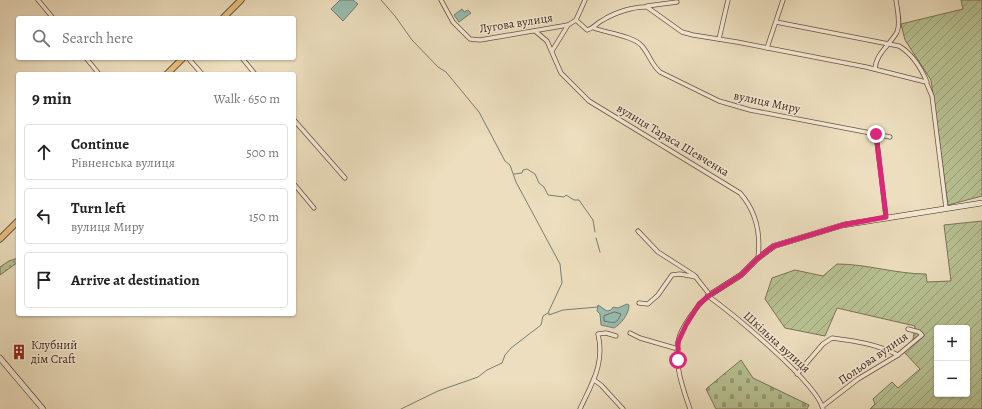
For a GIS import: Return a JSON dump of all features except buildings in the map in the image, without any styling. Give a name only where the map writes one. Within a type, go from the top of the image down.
[{"type":"main road","points":[[225,16],[241,0]]},
{"type":"main road","points":[[169,72],[181,60]]},
{"type":"main road","points":[[0,239],[16,223]]},
{"type":"street","points":[[38,0],[51,16]]},
{"type":"street","name":"Лугова вулиця","points":[[441,0],[453,22],[470,39],[480,40],[568,25]]},
{"type":"street","points":[[552,51],[568,25],[576,20],[585,0]]},
{"type":"street","points":[[719,40],[728,0]]},
{"type":"street","points":[[767,48],[783,0]]},
{"type":"street","points":[[875,69],[876,60],[898,31],[899,18],[896,0]]},
{"type":"street","points":[[594,28],[600,21],[610,16],[644,7],[677,2]]},
{"type":"street","points":[[644,7],[650,8],[682,32],[875,69],[928,83]]},
{"type":"street","name":"вулиця Миру","points":[[576,20],[587,30],[594,28],[630,38],[642,45],[654,66],[660,72],[719,101],[750,110],[890,137]]},
{"type":"street","points":[[776,22],[899,46],[909,51],[922,69],[932,96],[946,208]]},
{"type":"street","name":"вулиця Тараса Шевченка","points":[[535,31],[547,41],[561,73],[588,101],[740,193],[749,203],[754,214],[759,236],[758,258]]},
{"type":"street","points":[[88,60],[97,72]]},
{"type":"street","points":[[190,60],[200,72]]},
{"type":"street","points":[[244,60],[253,72]]},
{"type":"street","points":[[296,122],[345,178]]},
{"type":"street","points":[[876,134],[886,217]]},
{"type":"street","points":[[296,186],[314,208]]},
{"type":"street","points":[[690,409],[682,386],[678,349],[678,342],[686,325],[699,304],[709,295],[741,275],[758,258],[774,246],[843,225],[982,203]]},
{"type":"street","name":"Шкільна вулиця","points":[[638,231],[658,252],[697,278],[709,295],[797,374],[822,402],[823,408]]},
{"type":"street","points":[[639,303],[648,304],[658,295],[672,275],[680,274],[697,278]]},
{"type":"street","name":"Польова вулиця","points":[[823,408],[858,379],[898,355],[922,335],[919,332],[908,329]]},
{"type":"street","points":[[580,409],[599,367],[600,353],[598,334],[606,333],[616,336]]},
{"type":"street","points":[[630,333],[640,338],[678,349]]},
{"type":"street","points":[[797,374],[823,344],[832,338],[853,340],[884,348],[898,355]]},
{"type":"street","points":[[0,358],[43,409]]},
{"type":"street","points":[[594,380],[601,385],[623,409]]},
{"type":"green space","points":[[961,0],[982,0],[982,196],[948,205],[931,80],[905,40],[901,24],[963,9]]},
{"type":"green space","points":[[982,221],[982,409],[870,409],[875,404],[873,399],[892,382],[898,388],[920,369],[903,351],[912,346],[915,326],[837,308],[825,336],[785,328],[765,299],[772,278],[795,270],[823,276],[837,264],[848,264],[915,274],[926,274],[927,282],[951,281],[944,225]]},
{"type":"green space","points":[[16,259],[16,263],[0,275],[0,267]]},
{"type":"green space","points":[[741,360],[753,378],[809,405],[807,409],[716,409],[706,389]]},
{"type":"water","points":[[340,0],[353,0],[358,4],[343,21],[331,9]]},
{"type":"water","points":[[462,9],[464,12],[468,10],[471,13],[459,22],[454,15]]},
{"type":"water","points":[[627,304],[629,305],[629,308],[626,315],[617,326],[614,328],[601,325],[600,314],[597,311],[598,305],[607,311],[611,310],[613,307],[618,308]]},
{"type":"waterway","points":[[381,0],[395,16],[412,40],[438,67],[446,72],[479,112],[505,161],[510,165],[516,182],[560,264],[562,283],[548,313],[543,316],[541,325],[511,348],[505,355],[502,363],[487,370],[478,377],[438,391],[401,409]]},
{"type":"waterway","points":[[514,174],[522,173],[523,170],[527,169],[535,174],[539,183],[544,187],[548,195],[564,197],[566,195],[574,200],[579,200],[593,220],[595,232]]},
{"type":"waterway","points":[[596,238],[600,252]]},
{"type":"waterway","points":[[549,313],[549,315],[563,310],[598,307]]},
{"type":"place","name":"Клубний дім Craft","points":[[19,352]]},
{"type":"route","points":[[678,360],[678,342],[686,325],[699,304],[741,275],[758,258],[774,246],[843,225],[886,217],[876,134]]}]
